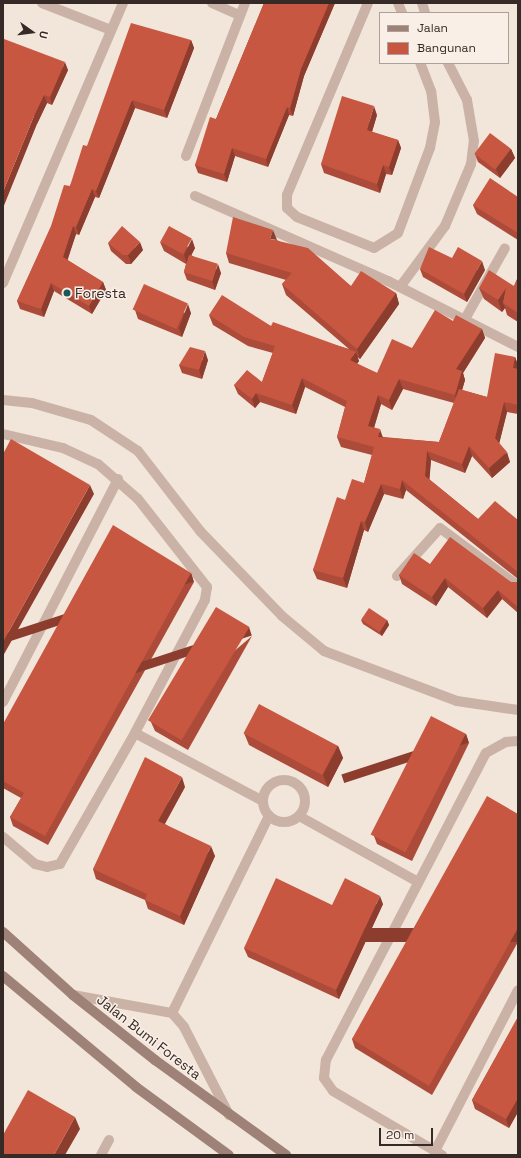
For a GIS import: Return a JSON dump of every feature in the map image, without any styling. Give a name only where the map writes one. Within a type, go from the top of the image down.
[{"type":"main road","name":"Jalan Bumi Foresta","points":[[3,932],[73,995],[229,1115],[286,1155]]},
{"type":"main road","points":[[3,976],[136,1088],[229,1155]]},
{"type":"street","points":[[42,3],[111,30]]},
{"type":"street","points":[[3,283],[123,3]]},
{"type":"street","points":[[212,3],[240,15]]},
{"type":"street","points":[[186,156],[245,3]]},
{"type":"street","points":[[368,3],[287,195],[287,208],[297,217],[374,248],[398,233],[430,148],[435,122],[431,92],[420,64]]},
{"type":"street","points":[[400,287],[445,226],[471,164],[474,141],[467,100],[449,64]]},
{"type":"street","points":[[195,196],[400,287],[518,347]]},
{"type":"street","points":[[465,319],[505,248]]},
{"type":"street","points":[[3,400],[32,403],[85,418],[138,451],[200,532],[282,616],[324,651],[457,701],[518,710]]},
{"type":"street","points":[[3,434],[63,448],[98,464],[118,479],[208,586],[205,600],[135,733],[60,864],[47,867],[35,864],[3,837]]},
{"type":"street","points":[[3,702],[118,479]]},
{"type":"street","points":[[397,576],[440,528],[447,529],[518,586]]},
{"type":"street","points":[[135,733],[263,801],[269,816],[284,822],[299,816],[305,799],[302,790],[287,780],[270,785],[263,801]]},
{"type":"street","points":[[518,741],[506,742],[486,753],[326,1060],[324,1078],[334,1091],[438,1153],[518,990]]},
{"type":"street","points":[[172,1014],[269,816]]},
{"type":"street","points":[[299,816],[418,882]]},
{"type":"street","points":[[73,995],[172,1014],[184,1027],[229,1115]]},
{"type":"street","points":[[101,1155],[109,1140]]},
{"type":"building","points":[[264,3],[329,3],[301,69],[290,108],[287,107],[266,159],[232,148],[224,174],[195,165],[210,117],[216,119]]},
{"type":"building","points":[[131,23],[191,40],[164,110],[132,100],[96,191],[92,189],[76,227],[73,226],[63,257],[103,282],[89,306],[51,283],[41,309],[17,301],[51,226],[64,185],[70,186],[83,145],[87,146]]},
{"type":"building","points":[[4,39],[65,62],[50,97],[44,95],[3,192],[3,41]]},
{"type":"building","points":[[342,96],[374,106],[367,130],[398,140],[389,167],[383,165],[377,184],[321,164]]},
{"type":"building","points":[[490,133],[511,149],[495,169],[474,154]]},
{"type":"building","points":[[490,178],[518,197],[518,233],[473,205]]},
{"type":"building","points":[[233,217],[273,230],[270,239],[308,248],[351,286],[361,271],[396,293],[357,349],[282,284],[292,273],[226,253]]},
{"type":"building","points":[[122,226],[140,242],[128,255],[123,255],[108,243]]},
{"type":"building","points":[[169,226],[192,239],[183,254],[160,242]]},
{"type":"building","points":[[429,247],[452,258],[458,247],[482,261],[464,294],[420,269]]},
{"type":"building","points":[[189,255],[218,264],[212,281],[184,272]]},
{"type":"building","points":[[489,270],[514,286],[518,277],[518,313],[503,303],[506,288],[498,300],[479,288]]},
{"type":"building","points":[[144,284],[188,304],[176,329],[133,310]]},
{"type":"building","points":[[222,295],[271,326],[273,322],[356,352],[350,360],[377,373],[392,339],[412,348],[435,310],[453,321],[456,315],[482,329],[456,369],[462,371],[455,395],[399,379],[389,400],[378,395],[368,426],[380,429],[378,437],[439,442],[459,389],[487,397],[495,353],[515,357],[513,368],[518,369],[518,405],[504,402],[495,438],[507,452],[489,468],[469,446],[462,464],[427,451],[425,476],[478,519],[495,501],[518,520],[518,572],[402,480],[400,489],[381,484],[365,522],[361,521],[343,578],[313,570],[337,497],[345,500],[352,479],[364,483],[374,447],[337,437],[347,401],[302,378],[292,405],[256,393],[252,399],[234,385],[247,370],[262,382],[275,346],[244,337],[209,315]]},
{"type":"building","points":[[190,347],[205,351],[199,370],[179,365]]},
{"type":"building","points":[[11,439],[90,485],[3,642],[3,454]]},
{"type":"building","points":[[113,525],[191,573],[45,836],[10,817],[24,793],[3,781],[3,724]]},
{"type":"building","points":[[450,537],[511,582],[518,581],[518,607],[498,590],[483,608],[445,578],[432,597],[399,575],[414,553],[430,564]]},
{"type":"building","points":[[216,607],[249,627],[181,740],[148,720]]},
{"type":"building","points":[[369,608],[387,620],[379,632],[361,620]]},
{"type":"building","points":[[259,704],[338,746],[322,775],[244,733]]},
{"type":"building","points":[[431,716],[466,734],[405,852],[371,835]]},
{"type":"building","points":[[145,757],[182,777],[158,821],[211,846],[180,916],[145,900],[147,894],[93,869]]},
{"type":"building","points":[[487,796],[518,814],[518,928],[429,1086],[352,1039]]},
{"type":"building","points":[[276,878],[332,905],[345,878],[380,896],[336,990],[244,948]]},
{"type":"building","points":[[518,1017],[518,1098],[506,1119],[472,1100]]},
{"type":"building","points":[[28,1090],[75,1117],[54,1155],[3,1155],[3,1135]]},
{"type":"place","name":"Foresta","points":[[67,293]]}]
